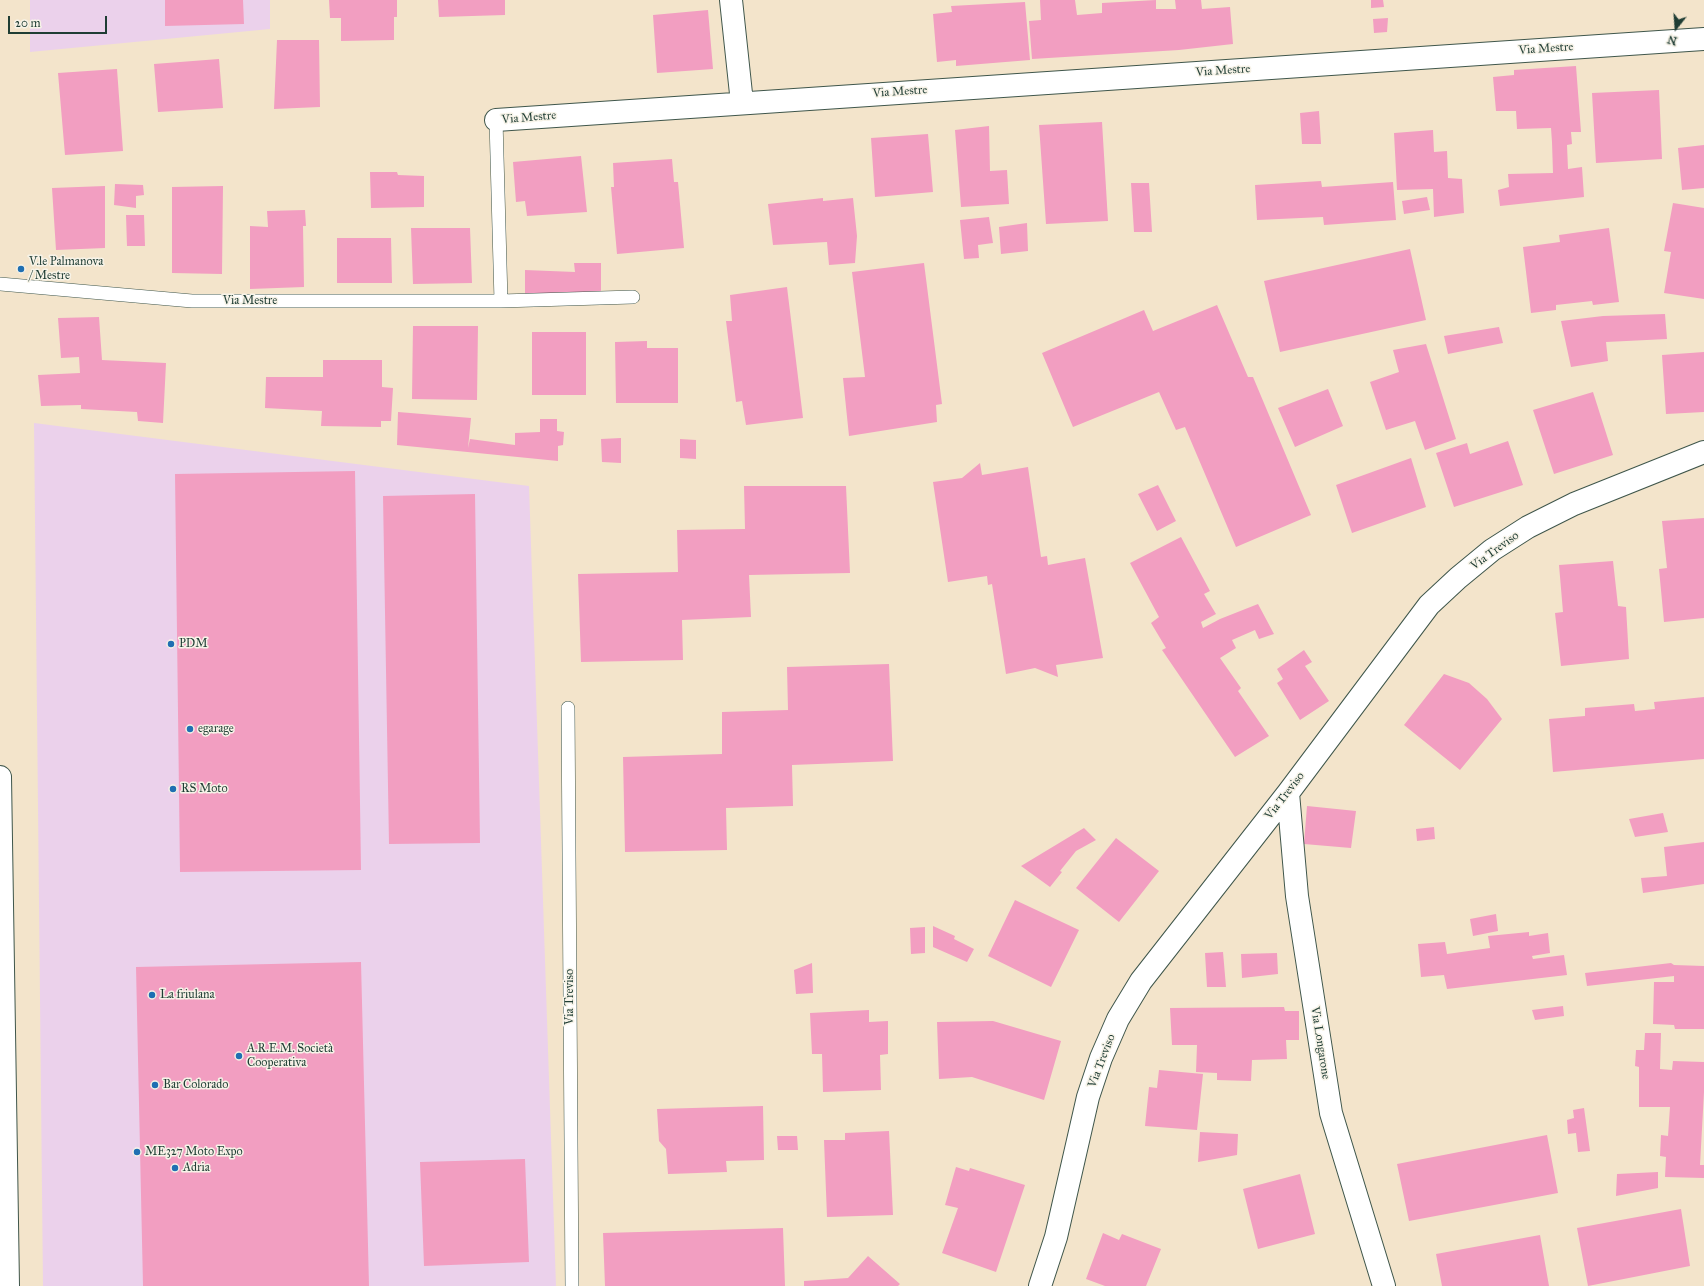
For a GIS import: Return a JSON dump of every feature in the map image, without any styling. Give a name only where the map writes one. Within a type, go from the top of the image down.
[{"type":"street","points":[[731,0],[742,103]]},
{"type":"street","name":"Via Mestre","points":[[496,120],[1704,39]]},
{"type":"street","name":"Via Treviso","points":[[1041,1286],[1056,1237],[1088,1097],[1101,1058],[1118,1019],[1141,981],[1288,793],[1429,605],[1492,550],[1528,527],[1574,504],[1704,452]]},
{"type":"street","points":[[0,777],[8,1286]]},
{"type":"street","name":"Via Longarone","points":[[1288,793],[1297,896],[1331,1113],[1384,1286]]},
{"type":"lane","name":"Via Mestre","points":[[496,120],[501,301]]},
{"type":"lane","name":"Via Mestre","points":[[0,284],[192,301],[501,301],[633,297]]},
{"type":"lane","name":"Via Treviso","points":[[568,708],[572,1286]]},
{"type":"shaded area","points":[[30,0],[270,0],[270,29],[30,52]]},
{"type":"shaded area","points":[[34,423],[529,486],[556,1286],[43,1286]]},
{"type":"building","points":[[165,0],[243,0],[244,24],[165,26]]},
{"type":"building","points":[[329,0],[397,0],[397,17],[394,17],[394,40],[341,41],[341,18],[330,18]]},
{"type":"building","points":[[438,0],[505,0],[505,15],[439,17]]},
{"type":"building","points":[[1040,0],[1075,0],[1077,15],[1102,13],[1102,3],[1156,0],[1156,9],[1176,9],[1175,0],[1201,0],[1202,9],[1230,7],[1233,44],[1179,50],[1032,59],[1029,21],[1041,20]]},
{"type":"building","points":[[1371,0],[1383,0],[1384,7],[1371,8]]},
{"type":"building","points":[[1025,2],[1030,60],[956,66],[956,60],[937,62],[933,14],[952,12],[951,6]]},
{"type":"building","points":[[708,10],[713,69],[657,73],[653,15]]},
{"type":"building","points":[[1388,18],[1387,32],[1374,33],[1373,19]]},
{"type":"building","points":[[277,40],[319,40],[320,107],[274,109]]},
{"type":"building","points":[[219,59],[223,108],[158,112],[154,64]]},
{"type":"building","points":[[1576,66],[1581,132],[1571,132],[1572,144],[1567,145],[1568,169],[1582,167],[1584,197],[1500,206],[1498,190],[1509,187],[1508,174],[1553,173],[1552,142],[1551,128],[1517,129],[1516,111],[1496,111],[1493,77],[1514,75],[1514,70]]},
{"type":"building","points":[[117,69],[123,151],[65,155],[58,73]]},
{"type":"building","points":[[1659,90],[1662,159],[1596,163],[1592,93]]},
{"type":"building","points":[[1319,111],[1321,144],[1302,144],[1300,113]]},
{"type":"building","points":[[1102,122],[1108,221],[1046,224],[1039,125]]},
{"type":"building","points":[[989,126],[990,171],[1007,170],[1009,204],[961,207],[955,130]]},
{"type":"building","points":[[1433,130],[1434,152],[1447,151],[1448,178],[1462,179],[1464,213],[1434,217],[1433,189],[1397,190],[1394,133]]},
{"type":"building","points":[[928,134],[933,192],[875,197],[871,138]]},
{"type":"building","points":[[1704,145],[1704,188],[1682,190],[1678,148]]},
{"type":"building","points":[[581,156],[587,212],[527,216],[525,201],[516,202],[513,162]]},
{"type":"building","points":[[672,159],[674,182],[678,182],[684,248],[617,254],[611,187],[614,187],[613,163]]},
{"type":"building","points":[[370,172],[397,172],[398,175],[424,176],[424,207],[371,208]]},
{"type":"building","points":[[1321,181],[1322,187],[1393,182],[1396,220],[1324,225],[1323,217],[1257,220],[1255,185]]},
{"type":"building","points":[[1131,183],[1149,183],[1152,232],[1134,232]]},
{"type":"building","points":[[115,184],[143,185],[144,195],[136,196],[136,208],[114,205]]},
{"type":"building","points":[[105,186],[105,248],[56,250],[52,188]]},
{"type":"building","points":[[223,186],[222,274],[172,273],[172,187]]},
{"type":"building","points":[[1427,197],[1430,210],[1404,214],[1402,201]]},
{"type":"building","points":[[823,198],[823,201],[853,198],[857,236],[855,263],[829,265],[827,242],[773,245],[768,204]]},
{"type":"building","points":[[1673,203],[1704,208],[1704,299],[1664,293],[1671,252],[1664,251]]},
{"type":"building","points":[[305,210],[306,226],[303,226],[304,287],[250,289],[250,226],[268,227],[267,211]]},
{"type":"building","points":[[126,215],[144,215],[145,246],[127,246]]},
{"type":"building","points":[[989,217],[993,243],[978,245],[979,258],[964,259],[960,220]]},
{"type":"building","points":[[1027,223],[1028,251],[1001,254],[999,227]]},
{"type":"building","points":[[411,228],[470,228],[472,283],[413,284]]},
{"type":"building","points":[[1609,228],[1619,302],[1593,305],[1592,301],[1556,305],[1556,310],[1531,313],[1523,247],[1560,242],[1559,235]]},
{"type":"building","points":[[337,238],[391,238],[392,283],[337,283]]},
{"type":"building","points":[[1410,249],[1426,320],[1280,352],[1264,281]]},
{"type":"building","points":[[574,263],[601,263],[601,293],[525,296],[525,270],[575,272]]},
{"type":"building","points":[[924,263],[942,404],[936,405],[937,422],[849,436],[843,378],[865,377],[852,272]]},
{"type":"building","points":[[787,287],[803,418],[746,425],[742,401],[736,402],[726,321],[732,321],[730,295]]},
{"type":"building","points":[[1217,305],[1248,377],[1253,377],[1311,515],[1236,547],[1185,427],[1176,430],[1159,392],[1073,427],[1042,353],[1144,310],[1153,331]]},
{"type":"building","points":[[1665,314],[1667,339],[1606,342],[1608,361],[1571,367],[1561,321],[1603,316]]},
{"type":"building","points":[[99,317],[102,360],[166,363],[163,423],[138,421],[137,412],[81,409],[81,405],[41,406],[38,375],[80,373],[79,357],[61,358],[58,318]]},
{"type":"building","points":[[413,326],[478,326],[477,400],[412,399]]},
{"type":"building","points":[[1499,327],[1503,343],[1448,354],[1444,336]]},
{"type":"building","points":[[532,332],[586,332],[586,395],[532,395]]},
{"type":"building","points":[[647,341],[647,348],[678,348],[678,403],[616,403],[615,342]]},
{"type":"building","points":[[1426,344],[1456,439],[1425,450],[1415,421],[1386,430],[1370,382],[1399,372],[1393,350]]},
{"type":"building","points":[[1704,352],[1704,412],[1666,414],[1662,355]]},
{"type":"building","points":[[323,360],[382,360],[382,387],[393,388],[391,421],[381,421],[381,427],[321,426],[322,411],[265,408],[266,377],[323,377]]},
{"type":"building","points":[[1328,389],[1343,426],[1295,447],[1278,408]]},
{"type":"building","points":[[1593,392],[1613,455],[1554,474],[1533,410]]},
{"type":"building","points":[[398,412],[471,418],[468,448],[470,439],[515,445],[515,433],[540,432],[540,419],[557,419],[557,431],[564,432],[563,445],[558,446],[558,461],[397,445]]},
{"type":"building","points":[[621,438],[621,463],[602,462],[601,439]]},
{"type":"building","points":[[680,439],[696,440],[696,459],[680,458]]},
{"type":"building","points":[[1508,441],[1523,485],[1454,507],[1436,453],[1467,443],[1470,454]]},
{"type":"building","points":[[1411,458],[1426,507],[1352,533],[1336,485]]},
{"type":"building","points":[[980,463],[982,475],[1028,467],[1041,557],[1047,556],[1048,565],[1085,558],[1103,658],[1056,665],[1058,677],[1035,668],[1006,674],[992,584],[988,585],[987,576],[948,582],[933,482],[962,478]]},
{"type":"building","points":[[355,471],[361,870],[180,872],[175,474]]},
{"type":"building","points":[[1158,485],[1176,521],[1157,531],[1138,494]]},
{"type":"building","points":[[744,486],[846,486],[850,573],[749,575],[751,617],[682,620],[683,660],[581,662],[578,574],[678,572],[677,530],[745,529]]},
{"type":"building","points":[[475,494],[480,843],[389,844],[383,496]]},
{"type":"building","points":[[1704,518],[1704,618],[1664,622],[1659,569],[1667,568],[1662,521]]},
{"type":"building","points":[[1181,537],[1210,591],[1204,594],[1216,614],[1201,622],[1203,628],[1220,619],[1258,604],[1274,634],[1259,639],[1255,630],[1232,640],[1236,648],[1220,658],[1241,688],[1238,691],[1269,736],[1235,757],[1162,650],[1166,648],[1151,623],[1159,617],[1130,563]]},
{"type":"building","points":[[1613,561],[1618,606],[1626,607],[1629,659],[1561,666],[1555,613],[1563,612],[1559,565]]},
{"type":"building","points":[[1304,650],[1312,662],[1305,666],[1329,701],[1300,720],[1277,683],[1283,679],[1277,669]]},
{"type":"building","points":[[889,664],[893,761],[792,765],[793,806],[726,808],[727,850],[625,852],[623,757],[722,754],[722,712],[788,710],[787,667]]},
{"type":"building","points":[[1444,674],[1469,683],[1487,699],[1502,719],[1460,770],[1404,725]]},
{"type":"building","points":[[1704,697],[1704,759],[1553,772],[1549,719],[1585,716],[1585,708],[1634,704],[1635,711],[1655,709],[1654,702]]},
{"type":"building","points":[[1307,806],[1356,811],[1351,848],[1304,844]]},
{"type":"building","points":[[1663,813],[1668,832],[1635,837],[1629,819]]},
{"type":"building","points":[[1434,827],[1435,839],[1417,841],[1416,829]]},
{"type":"building","points":[[1084,828],[1096,840],[1076,851],[1060,871],[1062,872],[1050,887],[1021,866]]},
{"type":"building","points":[[1116,838],[1159,871],[1119,922],[1076,888]]},
{"type":"building","points":[[1704,842],[1704,884],[1643,893],[1641,878],[1667,876],[1664,847]]},
{"type":"building","points":[[1015,900],[1079,930],[1051,987],[988,956]]},
{"type":"building","points":[[1496,914],[1498,931],[1473,936],[1470,919]]},
{"type":"building","points":[[933,926],[955,936],[954,939],[974,949],[967,962],[933,947]]},
{"type":"building","points":[[925,927],[925,953],[911,954],[910,928]]},
{"type":"building","points":[[1529,932],[1529,936],[1548,933],[1550,953],[1532,956],[1533,959],[1564,955],[1567,975],[1447,989],[1444,975],[1421,977],[1418,944],[1445,942],[1447,954],[1490,948],[1488,936]]},
{"type":"building","points":[[1223,952],[1226,987],[1207,987],[1205,953]]},
{"type":"building","points":[[1277,953],[1278,974],[1242,978],[1241,954]]},
{"type":"building","points":[[361,962],[369,1286],[143,1286],[136,967]]},
{"type":"building","points":[[812,963],[813,993],[796,994],[794,970]]},
{"type":"building","points":[[1671,963],[1674,965],[1704,966],[1704,1029],[1675,1029],[1674,1025],[1653,1024],[1654,982],[1674,982],[1674,976],[1587,986],[1585,973]]},
{"type":"building","points":[[1563,1006],[1564,1016],[1535,1020],[1532,1010]]},
{"type":"building","points":[[1284,1007],[1285,1011],[1299,1011],[1299,1040],[1286,1040],[1287,1059],[1252,1060],[1251,1081],[1217,1080],[1217,1073],[1196,1072],[1197,1045],[1172,1045],[1170,1008]]},
{"type":"building","points":[[869,1010],[869,1022],[888,1021],[888,1054],[880,1055],[881,1090],[823,1092],[822,1054],[812,1054],[810,1013]]},
{"type":"building","points":[[993,1021],[1061,1041],[1044,1100],[972,1077],[939,1079],[937,1022]]},
{"type":"building","points":[[1645,1033],[1661,1033],[1660,1069],[1672,1070],[1673,1061],[1704,1062],[1700,1165],[1704,1165],[1704,1178],[1665,1177],[1666,1157],[1660,1156],[1661,1135],[1668,1136],[1670,1107],[1639,1107],[1639,1067],[1635,1066],[1636,1050],[1644,1050]]},
{"type":"building","points":[[1159,1070],[1203,1074],[1197,1130],[1145,1126],[1149,1087],[1157,1088]]},
{"type":"building","points":[[763,1106],[764,1160],[726,1161],[727,1172],[668,1174],[666,1149],[659,1141],[657,1109]]},
{"type":"building","points":[[1584,1108],[1590,1151],[1578,1152],[1576,1133],[1568,1134],[1567,1120],[1574,1118],[1573,1110]]},
{"type":"building","points":[[889,1131],[893,1215],[827,1217],[824,1140],[845,1140],[845,1133]]},
{"type":"building","points":[[1200,1132],[1238,1134],[1237,1155],[1198,1162]]},
{"type":"building","points":[[1547,1135],[1558,1193],[1409,1221],[1397,1164]]},
{"type":"building","points":[[777,1136],[797,1136],[798,1150],[778,1150]]},
{"type":"building","points":[[525,1159],[529,1262],[424,1266],[420,1162]]},
{"type":"building","points":[[956,1167],[969,1171],[970,1168],[1025,1185],[996,1272],[942,1253],[958,1208],[945,1205]]},
{"type":"building","points":[[1658,1172],[1658,1188],[1616,1196],[1617,1174]]},
{"type":"building","points":[[1300,1174],[1315,1234],[1258,1249],[1243,1189]]},
{"type":"building","points":[[1681,1209],[1690,1266],[1588,1286],[1577,1228]]},
{"type":"building","points":[[783,1228],[785,1286],[605,1286],[603,1233]]},
{"type":"building","points":[[1103,1233],[1119,1240],[1122,1234],[1161,1249],[1146,1286],[1105,1286],[1086,1279]]},
{"type":"building","points":[[1540,1235],[1549,1286],[1442,1286],[1436,1254]]},
{"type":"building","points":[[868,1256],[900,1284],[898,1286],[804,1286],[804,1281],[848,1278]]},
{"type":"place","name":"V.le Palmanova / Mestre","points":[[21,269]]},
{"type":"place","name":"PDM","points":[[171,644]]},
{"type":"place","name":"egarage","points":[[190,729]]},
{"type":"place","name":"RS Moto","points":[[173,789]]},
{"type":"place","name":"La friulana","points":[[152,995]]},
{"type":"place","name":"A.R.E.M. Società Cooperativa","points":[[239,1056]]},
{"type":"place","name":"Bar Colorado","points":[[155,1085]]},
{"type":"place","name":"ME327 Moto Expo","points":[[137,1152]]},
{"type":"place","name":"Adria","points":[[175,1168]]}]
